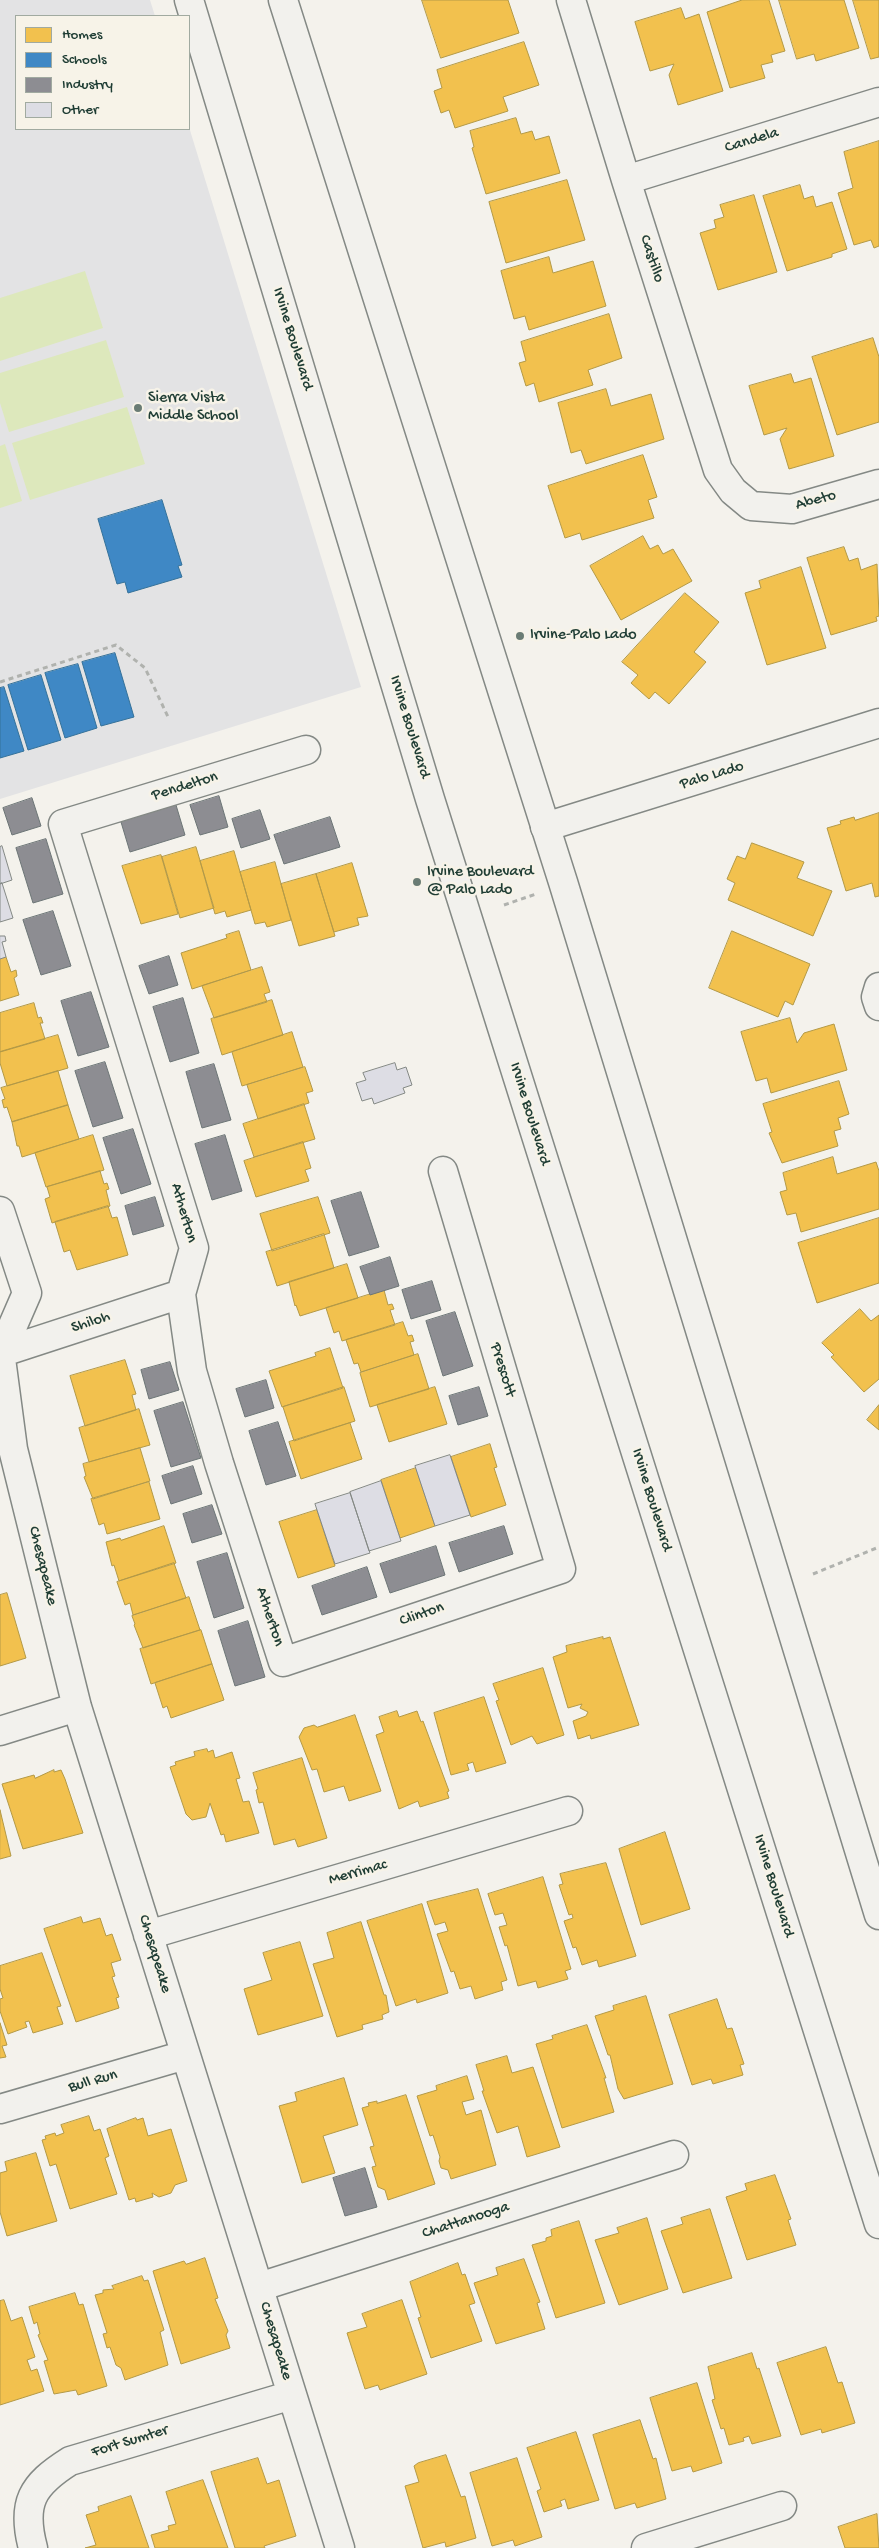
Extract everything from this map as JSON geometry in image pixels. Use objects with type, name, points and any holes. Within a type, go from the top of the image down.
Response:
[{"type":"street","name":"Irvine Boulevard","points":[[189,0],[430,799],[879,2224]]},
{"type":"street","points":[[283,0],[545,828],[879,1916]]},
{"type":"street","name":"Castillo","points":[[571,0],[718,470],[733,491],[751,506]]},
{"type":"street","name":"Candela","points":[[626,180],[879,102]]},
{"type":"street","name":"Abeto","points":[[751,506],[792,509],[879,484]]},
{"type":"street","name":"Palo Lado","points":[[545,828],[879,724]]},
{"type":"street","name":"Pendelton","points":[[63,824],[306,750]]},
{"type":"street","name":"Atherton","points":[[63,824],[194,1248],[181,1294],[192,1371],[219,1463],[284,1662]]},
{"type":"street","points":[[879,988],[876,997],[879,1006]]},
{"type":"street","name":"Prescott","points":[[443,1171],[561,1568]]},
{"type":"street","points":[[0,1211],[27,1293],[0,1352]]},
{"type":"street","name":"Shiloh","points":[[0,1352],[181,1294]]},
{"type":"street","name":"Chesapeake","points":[[0,1352],[13,1449],[76,1707],[340,2548]]},
{"type":"street","name":"Clinton","points":[[284,1662],[561,1568]]},
{"type":"street","points":[[0,1731],[76,1707]]},
{"type":"street","name":"Merrimac","points":[[148,1935],[568,1811]]},
{"type":"street","name":"Bull Run","points":[[0,2109],[186,2055]]},
{"type":"street","name":"Chattanooga","points":[[259,2287],[674,2155]]},
{"type":"street","name":"Fort Sumter","points":[[33,2548],[29,2531],[28,2508],[35,2493],[49,2474],[70,2460],[292,2395]]},
{"type":"street","points":[[646,2548],[782,2506]]},
{"type":"path","points":[[0,682],[116,645],[145,668],[169,719]]},
{"type":"path","points":[[504,905],[536,894]]},
{"type":"path","points":[[813,1574],[879,1547]]},
{"type":"shaded area","name":"Sierra Vista Middle School","points":[[0,0],[150,0],[155,15],[15,15],[15,130],[190,130],[361,687],[0,799]]},
{"type":"green space","points":[[85,271],[103,328],[0,361],[0,298]]},
{"type":"green space","points":[[106,340],[124,397],[9,432],[0,403],[0,373]]},
{"type":"green space","points":[[127,407],[145,464],[30,500],[12,443]]},
{"type":"green space","points":[[5,444],[22,501],[0,508],[0,446]]},
{"type":"building: Homes","points":[[422,0],[508,0],[519,33],[441,58]]},
{"type":"building: Homes","points":[[742,0],[769,0],[785,51],[771,55],[773,62],[761,65],[765,78],[730,88],[707,12]]},
{"type":"building: Homes","points":[[779,0],[844,0],[859,48],[816,61],[814,54],[797,59]]},
{"type":"building: Homes","points":[[853,0],[879,0],[879,57],[871,59]]},
{"type":"building: Homes","points":[[681,8],[685,19],[699,14],[723,91],[678,105],[669,75],[674,64],[650,71],[635,22]]},
{"type":"building: Homes","points":[[524,42],[539,85],[503,97],[508,111],[455,128],[449,110],[441,113],[434,91],[442,88],[437,70]]},
{"type":"building: Homes","points":[[516,118],[521,134],[532,131],[535,140],[549,136],[560,173],[486,194],[472,148],[474,147],[470,131]]},
{"type":"building: Homes","points":[[879,141],[879,246],[874,248],[871,240],[854,245],[838,193],[853,188],[844,152]]},
{"type":"building: Homes","points":[[567,180],[585,240],[506,263],[489,202]]},
{"type":"building: Homes","points":[[800,185],[804,199],[813,196],[816,207],[832,202],[847,249],[832,254],[832,257],[787,271],[763,196]]},
{"type":"building: Homes","points":[[754,195],[777,272],[718,290],[700,233],[716,228],[714,220],[724,217],[720,205]]},
{"type":"building: Homes","points":[[549,257],[553,273],[593,261],[606,306],[529,330],[525,316],[514,319],[501,271]]},
{"type":"building: Homes","points":[[609,314],[622,358],[588,370],[593,385],[539,402],[534,383],[526,386],[519,363],[526,361],[521,342]]},
{"type":"building: Homes","points":[[873,338],[879,357],[879,422],[837,435],[812,357]]},
{"type":"building: Homes","points":[[791,374],[794,383],[811,378],[834,456],[789,469],[780,439],[787,428],[764,435],[749,386]]},
{"type":"building: Homes","points":[[606,389],[611,406],[651,394],[664,439],[586,464],[581,450],[571,453],[558,403]]},
{"type":"building: Homes","points":[[643,455],[657,497],[648,500],[654,518],[582,540],[580,533],[565,538],[548,486]]},
{"type":"building: Homes","points":[[643,536],[650,549],[658,545],[663,554],[673,549],[692,581],[621,620],[590,566]]},
{"type":"building: Homes","points":[[844,547],[849,561],[858,558],[861,570],[877,564],[879,616],[876,617],[877,621],[831,635],[807,558]]},
{"type":"building: Homes","points":[[801,567],[826,648],[767,665],[745,593],[761,588],[759,581]]},
{"type":"building: Homes","points":[[685,593],[719,622],[694,652],[706,662],[669,704],[655,692],[649,699],[631,683],[638,675],[622,662]]},
{"type":"building: Homes","points":[[879,813],[879,896],[875,897],[872,883],[846,891],[827,828],[841,824],[840,821],[854,817],[855,820]]},
{"type":"building: Homes","points":[[752,843],[804,862],[797,878],[832,891],[813,936],[728,900],[735,883],[727,879],[737,856],[745,859]]},
{"type":"building: Homes","points":[[196,847],[214,908],[180,918],[162,857]]},
{"type":"building: Homes","points":[[234,851],[251,910],[227,917],[225,911],[215,914],[200,861]]},
{"type":"building: Homes","points":[[161,855],[178,914],[141,924],[122,866]]},
{"type":"building: Homes","points":[[275,862],[291,920],[267,927],[265,922],[255,924],[240,872]]},
{"type":"building: Homes","points":[[352,863],[368,916],[357,918],[359,925],[334,932],[316,874]]},
{"type":"building: Homes","points":[[316,874],[335,936],[299,946],[281,884]]},
{"type":"building: Homes","points":[[239,931],[251,970],[192,989],[181,953],[227,938],[226,935]]},
{"type":"building: Homes","points":[[732,931],[810,964],[793,1005],[785,1001],[778,1017],[709,988]]},
{"type":"building: Homes","points":[[6,957],[11,972],[16,970],[17,976],[14,978],[19,995],[0,1001],[0,959]]},
{"type":"building: Homes","points":[[262,967],[270,992],[264,994],[267,1002],[214,1018],[202,986]]},
{"type":"building: Homes","points":[[272,1000],[283,1035],[222,1055],[211,1019]]},
{"type":"building: Homes","points":[[34,1003],[38,1018],[41,1017],[43,1023],[40,1023],[45,1039],[0,1052],[0,1013]]},
{"type":"building: Homes","points":[[790,1018],[797,1043],[804,1033],[834,1024],[847,1070],[771,1093],[767,1078],[756,1081],[741,1032]]},
{"type":"building: Homes","points":[[292,1032],[303,1067],[242,1086],[232,1052]]},
{"type":"building: Homes","points":[[58,1035],[68,1068],[7,1086],[0,1063],[0,1052]]},
{"type":"building: Homes","points":[[305,1067],[313,1091],[306,1093],[309,1103],[258,1119],[247,1085]]},
{"type":"building: Homes","points":[[58,1071],[68,1105],[12,1122],[7,1107],[4,1108],[2,1100],[5,1099],[1,1088]]},
{"type":"building: Homes","points":[[839,1081],[849,1114],[838,1118],[841,1129],[834,1131],[838,1146],[782,1163],[769,1133],[772,1132],[763,1104]]},
{"type":"building: Homes","points":[[304,1104],[315,1139],[254,1157],[243,1124]]},
{"type":"building: Homes","points":[[68,1105],[79,1139],[22,1157],[19,1146],[17,1146],[12,1122]]},
{"type":"building: Homes","points":[[93,1135],[104,1170],[46,1187],[35,1153]]},
{"type":"building: Homes","points":[[303,1142],[311,1168],[305,1170],[309,1181],[256,1197],[244,1161]]},
{"type":"building: Homes","points":[[833,1157],[837,1174],[876,1162],[879,1171],[879,1209],[801,1232],[796,1213],[787,1215],[780,1192],[787,1190],[783,1173]]},
{"type":"building: Homes","points":[[100,1171],[104,1184],[107,1183],[109,1189],[106,1190],[110,1206],[52,1223],[45,1199],[50,1197],[47,1187]]},
{"type":"building: Homes","points":[[318,1197],[330,1233],[272,1251],[260,1214]]},
{"type":"building: Homes","points":[[108,1206],[112,1218],[117,1217],[128,1255],[77,1270],[70,1250],[64,1252],[55,1222]]},
{"type":"building: Homes","points":[[879,1218],[879,1283],[817,1303],[798,1243]]},
{"type":"building: Homes","points":[[324,1234],[334,1268],[277,1286],[266,1252]]},
{"type":"building: Homes","points":[[347,1264],[358,1298],[300,1316],[295,1306],[289,1282]]},
{"type":"building: Homes","points":[[384,1290],[388,1305],[392,1304],[394,1309],[390,1310],[395,1325],[342,1341],[339,1331],[334,1333],[326,1308]]},
{"type":"building: Homes","points":[[860,1309],[871,1321],[879,1315],[879,1379],[864,1392],[831,1357],[834,1355],[822,1343]]},
{"type":"building: Homes","points":[[403,1322],[408,1336],[412,1335],[414,1341],[410,1342],[414,1355],[361,1372],[358,1363],[354,1364],[346,1340]]},
{"type":"building: Homes","points":[[330,1348],[343,1388],[282,1407],[269,1371],[316,1356],[315,1353]]},
{"type":"building: Homes","points":[[418,1354],[429,1389],[370,1407],[360,1373]]},
{"type":"building: Homes","points":[[125,1360],[136,1394],[132,1395],[136,1410],[85,1426],[70,1376]]},
{"type":"building: Homes","points":[[344,1387],[355,1421],[294,1441],[283,1407]]},
{"type":"building: Homes","points":[[435,1387],[447,1424],[389,1442],[377,1405]]},
{"type":"building: Homes","points":[[879,1405],[879,1430],[867,1420]]},
{"type":"building: Homes","points":[[139,1409],[150,1445],[89,1462],[79,1428]]},
{"type":"building: Homes","points":[[350,1423],[362,1459],[301,1479],[289,1442]]},
{"type":"building: Homes","points":[[490,1444],[497,1467],[494,1468],[506,1505],[471,1517],[451,1457]]},
{"type":"building: Homes","points":[[140,1448],[150,1481],[93,1499],[84,1477],[86,1476],[83,1464]]},
{"type":"building: Homes","points":[[416,1468],[435,1526],[400,1538],[381,1480]]},
{"type":"building: Homes","points":[[149,1482],[160,1519],[107,1534],[104,1523],[99,1525],[91,1499]]},
{"type":"building: Homes","points":[[317,1510],[335,1566],[298,1578],[279,1522]]},
{"type":"building: Homes","points":[[164,1526],[176,1563],[119,1581],[114,1565],[112,1566],[106,1542],[120,1538],[121,1540]]},
{"type":"building: Homes","points":[[174,1563],[186,1598],[133,1615],[130,1603],[125,1605],[117,1582]]},
{"type":"building: Homes","points":[[7,1593],[26,1658],[0,1666],[0,1595]]},
{"type":"building: Homes","points":[[189,1597],[200,1630],[143,1648],[132,1616]]},
{"type":"building: Homes","points":[[201,1630],[212,1664],[151,1684],[140,1649]]},
{"type":"building: Homes","points":[[603,1637],[603,1639],[610,1637],[639,1725],[591,1739],[590,1735],[578,1739],[573,1721],[586,1716],[588,1712],[580,1708],[582,1704],[568,1708],[553,1657],[567,1652],[566,1646]]},
{"type":"building: Homes","points":[[212,1664],[224,1700],[171,1718],[167,1706],[163,1708],[155,1683]]},
{"type":"building: Homes","points":[[543,1668],[564,1735],[537,1744],[532,1736],[511,1745],[496,1701],[499,1700],[493,1684]]},
{"type":"building: Homes","points":[[484,1697],[506,1763],[476,1772],[473,1762],[467,1764],[469,1770],[451,1775],[434,1713]]},
{"type":"building: Homes","points":[[397,1711],[399,1717],[417,1711],[421,1722],[423,1721],[449,1791],[447,1792],[449,1798],[420,1807],[418,1801],[399,1809],[376,1735],[384,1732],[379,1717]]},
{"type":"building: Homes","points":[[355,1715],[381,1791],[349,1801],[344,1786],[324,1792],[317,1769],[312,1770],[299,1737],[304,1728],[314,1725],[317,1727]]},
{"type":"building: Homes","points":[[207,1749],[208,1752],[213,1750],[215,1758],[232,1752],[240,1778],[236,1779],[243,1802],[249,1801],[259,1833],[226,1842],[224,1834],[221,1835],[210,1803],[206,1817],[192,1820],[186,1814],[170,1767],[176,1765],[175,1762],[195,1756],[194,1752]]},
{"type":"building: Homes","points":[[302,1758],[327,1838],[298,1847],[295,1839],[274,1845],[263,1802],[259,1803],[256,1790],[258,1789],[253,1773]]},
{"type":"building: Homes","points":[[54,1770],[54,1772],[61,1770],[83,1833],[23,1849],[2,1784],[34,1775],[35,1778]]},
{"type":"building: Homes","points":[[0,1810],[11,1856],[0,1859]]},
{"type":"building: Homes","points":[[665,1832],[690,1909],[641,1925],[619,1849]]},
{"type":"building: Homes","points":[[606,1863],[636,1956],[599,1967],[597,1960],[582,1965],[576,1947],[573,1948],[564,1921],[573,1918],[572,1914],[569,1915],[559,1885],[563,1884],[560,1874]]},
{"type":"building: Homes","points":[[543,1877],[571,1969],[565,1971],[568,1979],[538,1988],[536,1981],[518,1986],[507,1945],[505,1946],[499,1927],[507,1925],[503,1913],[495,1915],[488,1894]]},
{"type":"building: Homes","points":[[478,1889],[507,1980],[501,1982],[503,1990],[475,1999],[471,1986],[460,1989],[454,1971],[451,1972],[437,1934],[448,1931],[445,1922],[435,1925],[427,1902]]},
{"type":"building: Homes","points":[[422,1904],[448,1993],[417,2003],[416,1999],[396,2006],[367,1921]]},
{"type":"building: Homes","points":[[81,1917],[83,1923],[100,1918],[106,1936],[112,1934],[121,1960],[111,1963],[115,1976],[112,1977],[119,1997],[116,1998],[119,2008],[76,2022],[44,1929]]},
{"type":"building: Homes","points":[[361,1922],[384,1995],[386,1995],[389,2012],[382,2015],[383,2019],[362,2025],[363,2029],[337,2037],[313,1964],[334,1958],[327,1933]]},
{"type":"building: Homes","points":[[300,1942],[323,2016],[258,2035],[244,1989],[272,1980],[263,1953]]},
{"type":"building: Homes","points":[[42,1953],[61,2006],[57,2007],[63,2024],[33,2033],[29,2021],[25,2022],[27,2027],[8,2034],[0,2011],[0,1999],[3,1998],[0,1989],[0,1966]]},
{"type":"building: Homes","points":[[646,1996],[673,2084],[624,2099],[618,2089],[610,2055],[608,2055],[595,2016],[614,2010],[613,2006]]},
{"type":"building: Homes","points":[[717,1999],[727,2029],[732,2028],[744,2064],[740,2065],[743,2075],[713,2084],[711,2079],[692,2085],[669,2015]]},
{"type":"building: Homes","points":[[0,2023],[7,2045],[2,2046],[6,2057],[0,2058]]},
{"type":"building: Homes","points":[[587,2025],[606,2078],[604,2078],[614,2112],[562,2128],[536,2044],[553,2039],[552,2036]]},
{"type":"building: Homes","points":[[507,2056],[512,2073],[533,2067],[560,2147],[527,2157],[518,2126],[497,2133],[482,2091],[484,2091],[476,2065]]},
{"type":"building: Homes","points":[[467,2076],[474,2099],[462,2102],[466,2115],[481,2110],[496,2165],[451,2179],[448,2170],[441,2168],[440,2157],[433,2135],[430,2136],[417,2096],[437,2090],[436,2086]]},
{"type":"building: Homes","points":[[344,2078],[358,2125],[323,2136],[335,2173],[302,2183],[279,2106],[297,2101],[295,2093]]},
{"type":"building: Homes","points":[[406,2095],[435,2184],[388,2200],[385,2190],[378,2187],[372,2167],[376,2166],[370,2147],[374,2146],[362,2108],[369,2106],[368,2103],[377,2101],[377,2103]]},
{"type":"building: Homes","points":[[89,2116],[94,2131],[100,2129],[109,2156],[105,2158],[117,2194],[70,2209],[56,2164],[50,2166],[42,2140],[46,2139],[45,2136],[55,2133],[56,2136],[64,2133],[61,2125]]},
{"type":"building: Homes","points":[[136,2118],[137,2120],[143,2118],[148,2136],[171,2129],[187,2181],[175,2185],[171,2193],[159,2197],[152,2193],[153,2197],[136,2202],[135,2198],[129,2200],[107,2129]]},
{"type":"building: Homes","points":[[36,2153],[57,2221],[7,2236],[0,2212],[0,2173],[7,2171],[5,2162]]},
{"type":"building: Homes","points":[[775,2175],[791,2219],[788,2220],[796,2245],[747,2260],[726,2197],[747,2190],[745,2184]]},
{"type":"building: Homes","points":[[710,2209],[732,2278],[683,2293],[661,2231],[683,2224],[681,2218]]},
{"type":"building: Homes","points":[[647,2218],[668,2289],[619,2305],[595,2240],[619,2233],[617,2228]]},
{"type":"building: Homes","points":[[579,2221],[605,2303],[556,2318],[532,2245],[546,2241],[546,2238],[552,2236],[551,2230]]},
{"type":"building: Homes","points":[[205,2258],[218,2298],[215,2299],[228,2331],[226,2335],[230,2348],[181,2364],[153,2271],[184,2261],[186,2264]]},
{"type":"building: Homes","points":[[524,2259],[540,2302],[537,2303],[545,2329],[496,2344],[474,2283],[498,2275],[496,2268]]},
{"type":"building: Homes","points":[[458,2263],[462,2275],[465,2274],[475,2303],[469,2305],[482,2341],[431,2358],[418,2318],[421,2317],[410,2282]]},
{"type":"building: Homes","points":[[142,2276],[144,2281],[148,2280],[164,2330],[160,2332],[168,2365],[125,2380],[121,2368],[116,2365],[110,2347],[107,2348],[103,2334],[107,2333],[95,2295],[103,2293],[103,2290],[114,2289],[112,2286]]},
{"type":"building: Homes","points":[[75,2293],[79,2305],[83,2304],[107,2386],[78,2395],[76,2390],[54,2394],[44,2361],[48,2360],[38,2335],[40,2334],[37,2322],[34,2324],[29,2307]]},
{"type":"building: Homes","points":[[4,2300],[11,2321],[22,2317],[35,2357],[27,2360],[31,2371],[37,2369],[44,2391],[0,2405],[0,2301]]},
{"type":"building: Homes","points":[[402,2300],[427,2374],[380,2390],[378,2385],[365,2389],[347,2333],[367,2327],[362,2314]]},
{"type":"building: Homes","points":[[826,2347],[838,2383],[842,2382],[855,2423],[822,2433],[821,2429],[801,2435],[777,2363]]},
{"type":"building: Homes","points":[[752,2353],[757,2369],[759,2368],[781,2436],[752,2444],[749,2436],[743,2438],[744,2441],[729,2445],[724,2428],[721,2429],[712,2400],[715,2399],[708,2367]]},
{"type":"building: Homes","points":[[697,2383],[722,2463],[693,2472],[691,2466],[672,2471],[650,2398]]},
{"type":"building: Homes","points":[[640,2420],[653,2459],[656,2458],[666,2499],[637,2508],[635,2503],[615,2509],[593,2435]]},
{"type":"building: Homes","points":[[576,2432],[599,2500],[568,2509],[565,2499],[560,2501],[562,2506],[544,2512],[537,2491],[541,2489],[527,2448]]},
{"type":"building: Homes","points":[[446,2455],[461,2497],[465,2496],[476,2538],[446,2547],[445,2542],[423,2548],[405,2486],[419,2482],[414,2466],[418,2463]]},
{"type":"building: Homes","points":[[258,2458],[267,2484],[279,2480],[296,2536],[264,2546],[265,2548],[235,2548],[211,2472]]},
{"type":"building: Homes","points":[[517,2458],[542,2537],[515,2546],[513,2540],[492,2546],[470,2473]]},
{"type":"building: Homes","points":[[203,2480],[228,2548],[155,2548],[151,2535],[169,2530],[168,2526],[176,2524],[166,2492]]},
{"type":"building: Homes","points":[[131,2496],[149,2548],[85,2548],[96,2545],[86,2515],[99,2511],[98,2507]]},
{"type":"building: Homes","points":[[877,2514],[879,2548],[845,2548],[838,2527]]},
{"type":"building: Schools","points":[[162,500],[182,565],[178,566],[182,577],[128,593],[125,582],[117,584],[98,519]]},
{"type":"building: Schools","points":[[115,653],[134,717],[101,726],[82,662]]},
{"type":"building: Schools","points":[[78,664],[97,728],[65,738],[45,673]]},
{"type":"building: Schools","points":[[41,675],[61,740],[28,750],[8,685]]},
{"type":"building: Schools","points":[[4,687],[24,751],[0,758],[0,688]]},
{"type":"building: Industry","points":[[219,796],[228,827],[200,835],[190,805]]},
{"type":"building: Industry","points":[[32,798],[41,826],[12,835],[3,808]]},
{"type":"building: Industry","points":[[176,805],[185,835],[130,852],[121,822]]},
{"type":"building: Industry","points":[[260,810],[270,839],[241,848],[232,819]]},
{"type":"building: Industry","points":[[330,817],[340,847],[284,864],[274,835]]},
{"type":"building: Industry","points":[[46,839],[63,894],[33,903],[16,848]]},
{"type":"building: Industry","points":[[53,911],[71,966],[41,975],[23,920]]},
{"type":"building: Industry","points":[[169,956],[178,985],[149,994],[139,966]]},
{"type":"building: Industry","points":[[91,992],[109,1047],[78,1056],[61,1001]]},
{"type":"building: Industry","points":[[183,998],[199,1053],[170,1062],[153,1007]]},
{"type":"building: Industry","points":[[105,1062],[123,1118],[93,1127],[75,1071]]},
{"type":"building: Industry","points":[[214,1064],[231,1120],[202,1128],[186,1072]]},
{"type":"building: Industry","points":[[133,1129],[151,1184],[121,1194],[103,1138]]},
{"type":"building: Industry","points":[[225,1135],[242,1191],[212,1200],[195,1144]]},
{"type":"building: Industry","points":[[361,1192],[379,1247],[349,1256],[331,1201]]},
{"type":"building: Industry","points":[[155,1197],[164,1226],[133,1235],[125,1206]]},
{"type":"building: Industry","points":[[390,1257],[399,1286],[370,1295],[360,1267]]},
{"type":"building: Industry","points":[[432,1281],[441,1310],[411,1319],[402,1290]]},
{"type":"building: Industry","points":[[455,1312],[473,1366],[443,1376],[426,1321]]},
{"type":"building: Industry","points":[[170,1362],[179,1390],[149,1399],[141,1370]]},
{"type":"building: Industry","points":[[266,1380],[274,1408],[245,1417],[236,1389]]},
{"type":"building: Industry","points":[[479,1387],[488,1416],[458,1425],[449,1396]]},
{"type":"building: Industry","points":[[183,1402],[201,1458],[171,1467],[154,1411]]},
{"type":"building: Industry","points":[[278,1422],[296,1476],[266,1485],[249,1431]]},
{"type":"building: Industry","points":[[193,1466],[202,1494],[171,1504],[162,1476]]},
{"type":"building: Industry","points":[[212,1505],[222,1534],[192,1543],[183,1514]]},
{"type":"building: Industry","points":[[504,1526],[513,1554],[459,1572],[449,1543]]},
{"type":"building: Industry","points":[[436,1546],[445,1575],[390,1593],[380,1564]]},
{"type":"building: Industry","points":[[227,1553],[244,1608],[214,1618],[197,1562]]},
{"type":"building: Industry","points":[[367,1567],[377,1597],[322,1615],[312,1586]]},
{"type":"building: Industry","points":[[248,1621],[265,1677],[235,1686],[218,1631]]},
{"type":"building: Industry","points":[[365,2168],[377,2207],[345,2216],[333,2178]]},
{"type":"building: Other","points":[[2,846],[12,880],[0,884],[0,847]]},
{"type":"building: Other","points":[[2,883],[13,918],[0,922],[0,884]]},
{"type":"building: Other","points":[[0,936],[5,936],[6,941],[2,942],[6,957],[0,959]]},
{"type":"building: Other","points":[[395,1063],[397,1070],[406,1067],[412,1085],[403,1088],[405,1093],[374,1104],[372,1098],[362,1101],[356,1083],[366,1080],[363,1073]]},
{"type":"building: Other","points":[[450,1455],[470,1515],[435,1526],[415,1466]]},
{"type":"building: Other","points":[[381,1481],[401,1541],[369,1551],[350,1492]]},
{"type":"building: Other","points":[[350,1493],[370,1553],[335,1564],[315,1504]]},
{"type":"place","name":"Sierra Vista Middle School","points":[[138,408]]},
{"type":"place","name":"Irvine-Palo Lado","points":[[520,636]]},
{"type":"place","name":"Irvine Boulevard @ Palo Lado","points":[[417,882]]}]
